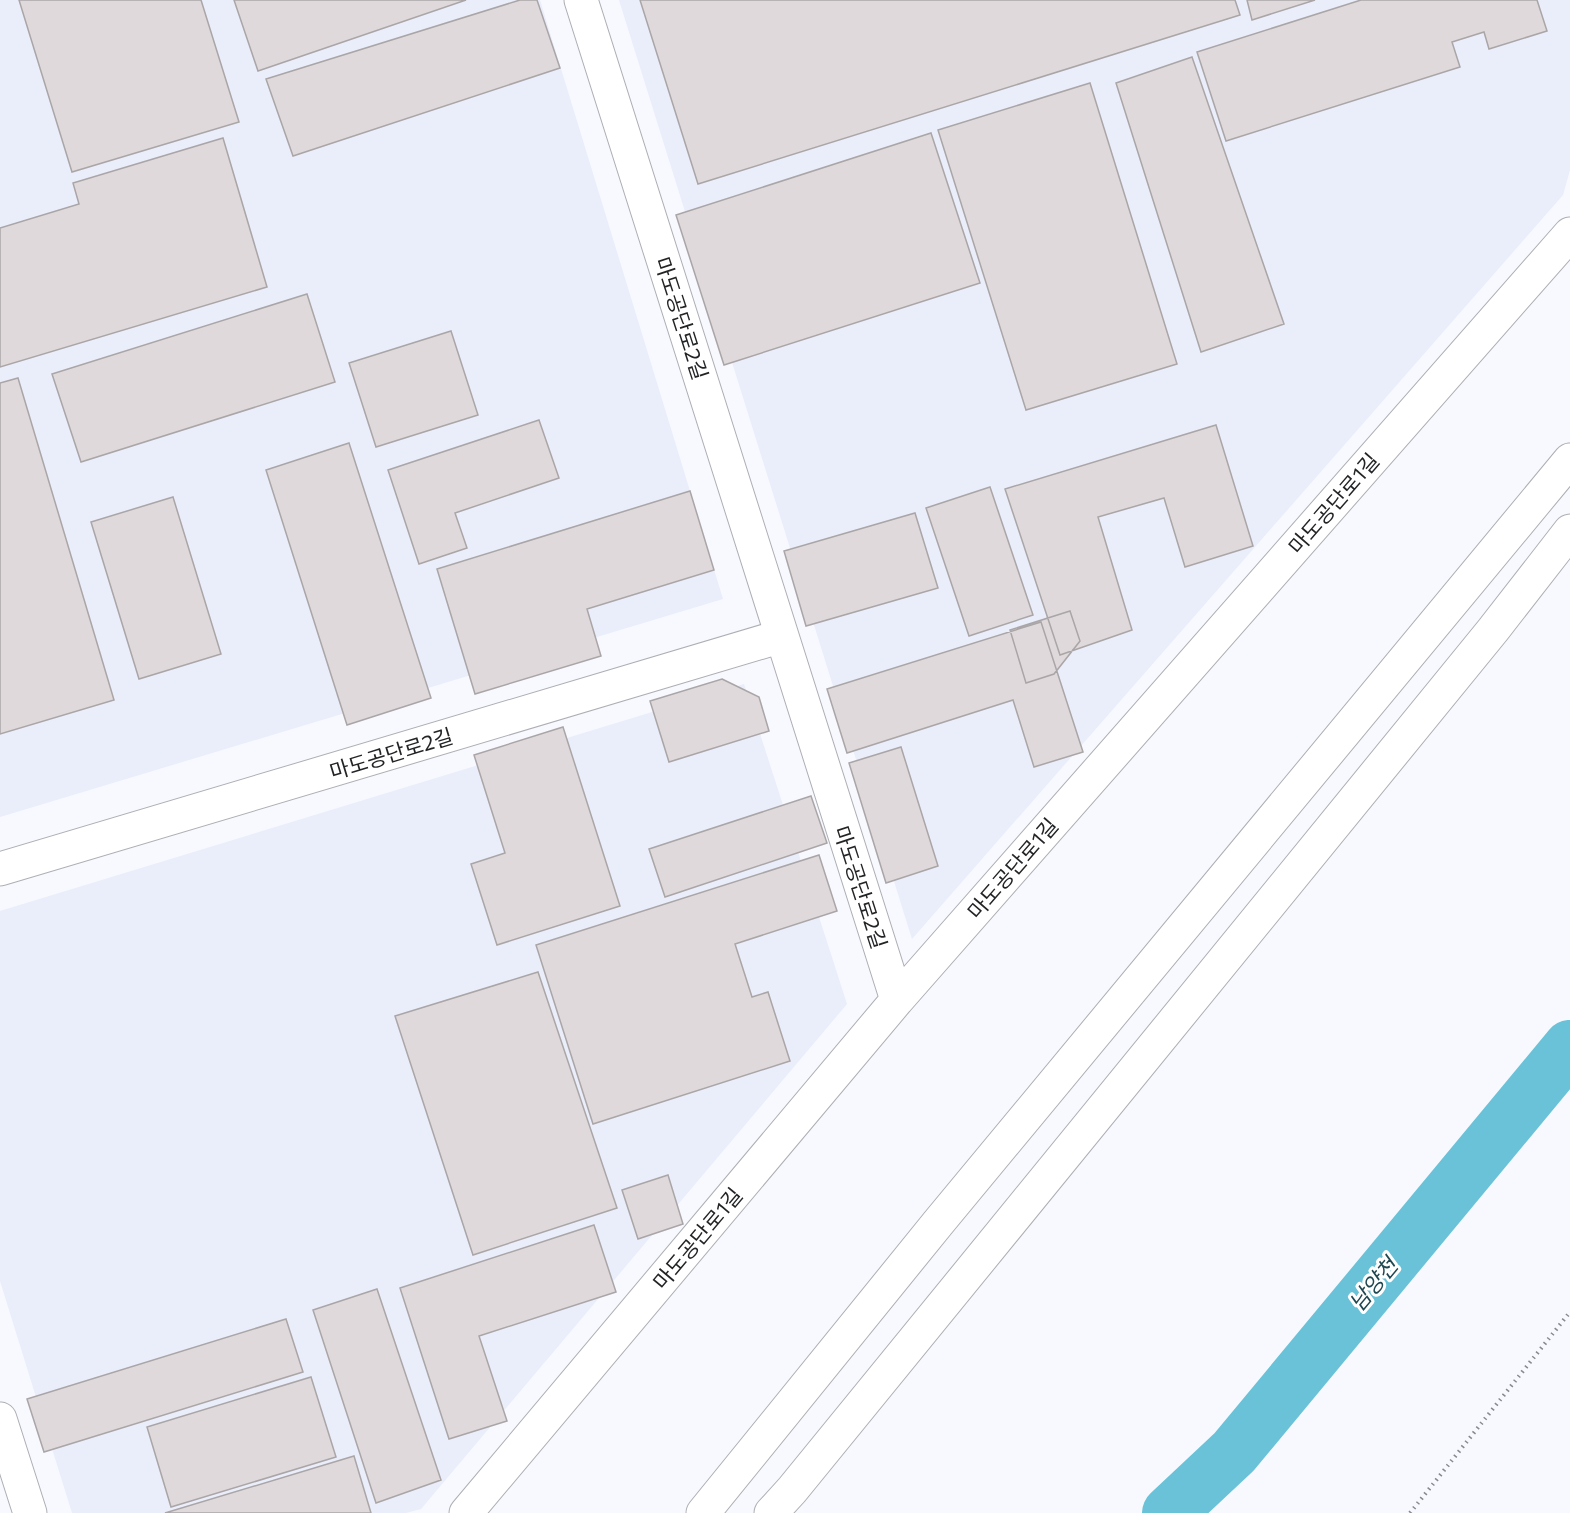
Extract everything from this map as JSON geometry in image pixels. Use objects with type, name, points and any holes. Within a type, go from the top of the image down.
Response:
[{"type":"street","name":"마도공단로2길","points":[[581,0],[897,1000]]},
{"type":"street","name":"마도공단로1길","points":[[466,1513],[897,1000],[1570,234]]},
{"type":"street","points":[[703,1513],[938,1223],[1570,460]]},
{"type":"street","points":[[771,1513],[1493,630],[1570,531]]},
{"type":"street","name":"마도공단로2길","points":[[0,869],[782,636]]},
{"type":"street","points":[[0,1419],[30,1513]]},
{"type":"path","points":[[1410,1513],[1570,1312]]},
{"type":"shaded area","points":[[0,0],[540,0],[723,599],[0,817]]},
{"type":"shaded area","points":[[619,0],[1570,0],[1570,170],[1563,195],[912,939]]},
{"type":"shaded area","points":[[744,684],[847,1004],[421,1509],[406,1513],[72,1513],[0,1281],[0,911]]},
{"type":"building","points":[[19,0],[201,0],[239,122],[72,172]]},
{"type":"building","points":[[234,0],[466,0],[258,71]]},
{"type":"building","points":[[520,0],[537,0],[560,68],[293,156],[266,79]]},
{"type":"building","points":[[640,0],[1235,0],[1240,15],[698,184]]},
{"type":"building","points":[[1247,0],[1315,0],[1252,20]]},
{"type":"building","points":[[1361,0],[1537,0],[1547,31],[1489,49],[1484,32],[1452,42],[1460,67],[1226,141],[1197,52]]},
{"type":"building","points":[[1192,57],[1284,324],[1201,352],[1116,83]]},
{"type":"building","points":[[1090,83],[1177,364],[1026,410],[938,130]]},
{"type":"building","points":[[931,133],[980,283],[724,365],[676,215]]},
{"type":"building","points":[[223,138],[267,287],[0,367],[0,228],[79,204],[73,183]]},
{"type":"building","points":[[307,294],[335,382],[81,462],[52,374]]},
{"type":"building","points":[[451,331],[478,415],[376,447],[349,363]]},
{"type":"building","points":[[18,378],[114,700],[0,734],[0,383]]},
{"type":"building","points":[[539,420],[559,478],[455,513],[467,548],[419,564],[388,470]]},
{"type":"building","points":[[1216,425],[1253,546],[1185,567],[1164,498],[1098,517],[1132,630],[1060,655],[1005,489]]},
{"type":"building","points":[[349,443],[431,698],[347,725],[266,470]]},
{"type":"building","points":[[990,487],[1033,615],[969,636],[926,508]]},
{"type":"building","points":[[690,491],[714,570],[587,609],[601,656],[475,694],[437,569]]},
{"type":"building","points":[[173,497],[221,654],[139,679],[91,522]]},
{"type":"building","points":[[915,513],[938,588],[806,626],[784,551]]},
{"type":"building","points":[[1070,611],[1080,641],[1054,674],[1026,683],[1010,630]]},
{"type":"building","points":[[1041,622],[1083,752],[1034,767],[1013,700],[847,753],[827,689]]},
{"type":"building","points":[[722,679],[759,697],[769,731],[669,762],[650,701]]},
{"type":"building","points":[[563,727],[620,906],[497,945],[471,864],[505,853],[474,755]]},
{"type":"building","points":[[901,747],[938,866],[886,883],[849,763]]},
{"type":"building","points":[[811,796],[827,843],[665,897],[649,849]]},
{"type":"building","points":[[819,855],[837,911],[735,944],[752,997],[768,992],[790,1061],[593,1124],[536,945]]},
{"type":"building","points":[[538,972],[617,1208],[473,1255],[395,1016]]},
{"type":"building","points":[[668,1175],[683,1224],[638,1239],[622,1190]]},
{"type":"building","points":[[594,1225],[616,1292],[479,1336],[507,1421],[449,1439],[400,1288]]},
{"type":"building","points":[[377,1289],[441,1480],[376,1503],[313,1310]]},
{"type":"building","points":[[286,1319],[303,1372],[44,1452],[27,1399]]},
{"type":"building","points":[[311,1377],[336,1457],[171,1507],[147,1427]]},
{"type":"building","points":[[354,1456],[371,1513],[165,1513]]},
{"type":"waterway","name":"남양천","points":[[1169,1513],[1234,1452],[1570,1047]]}]
